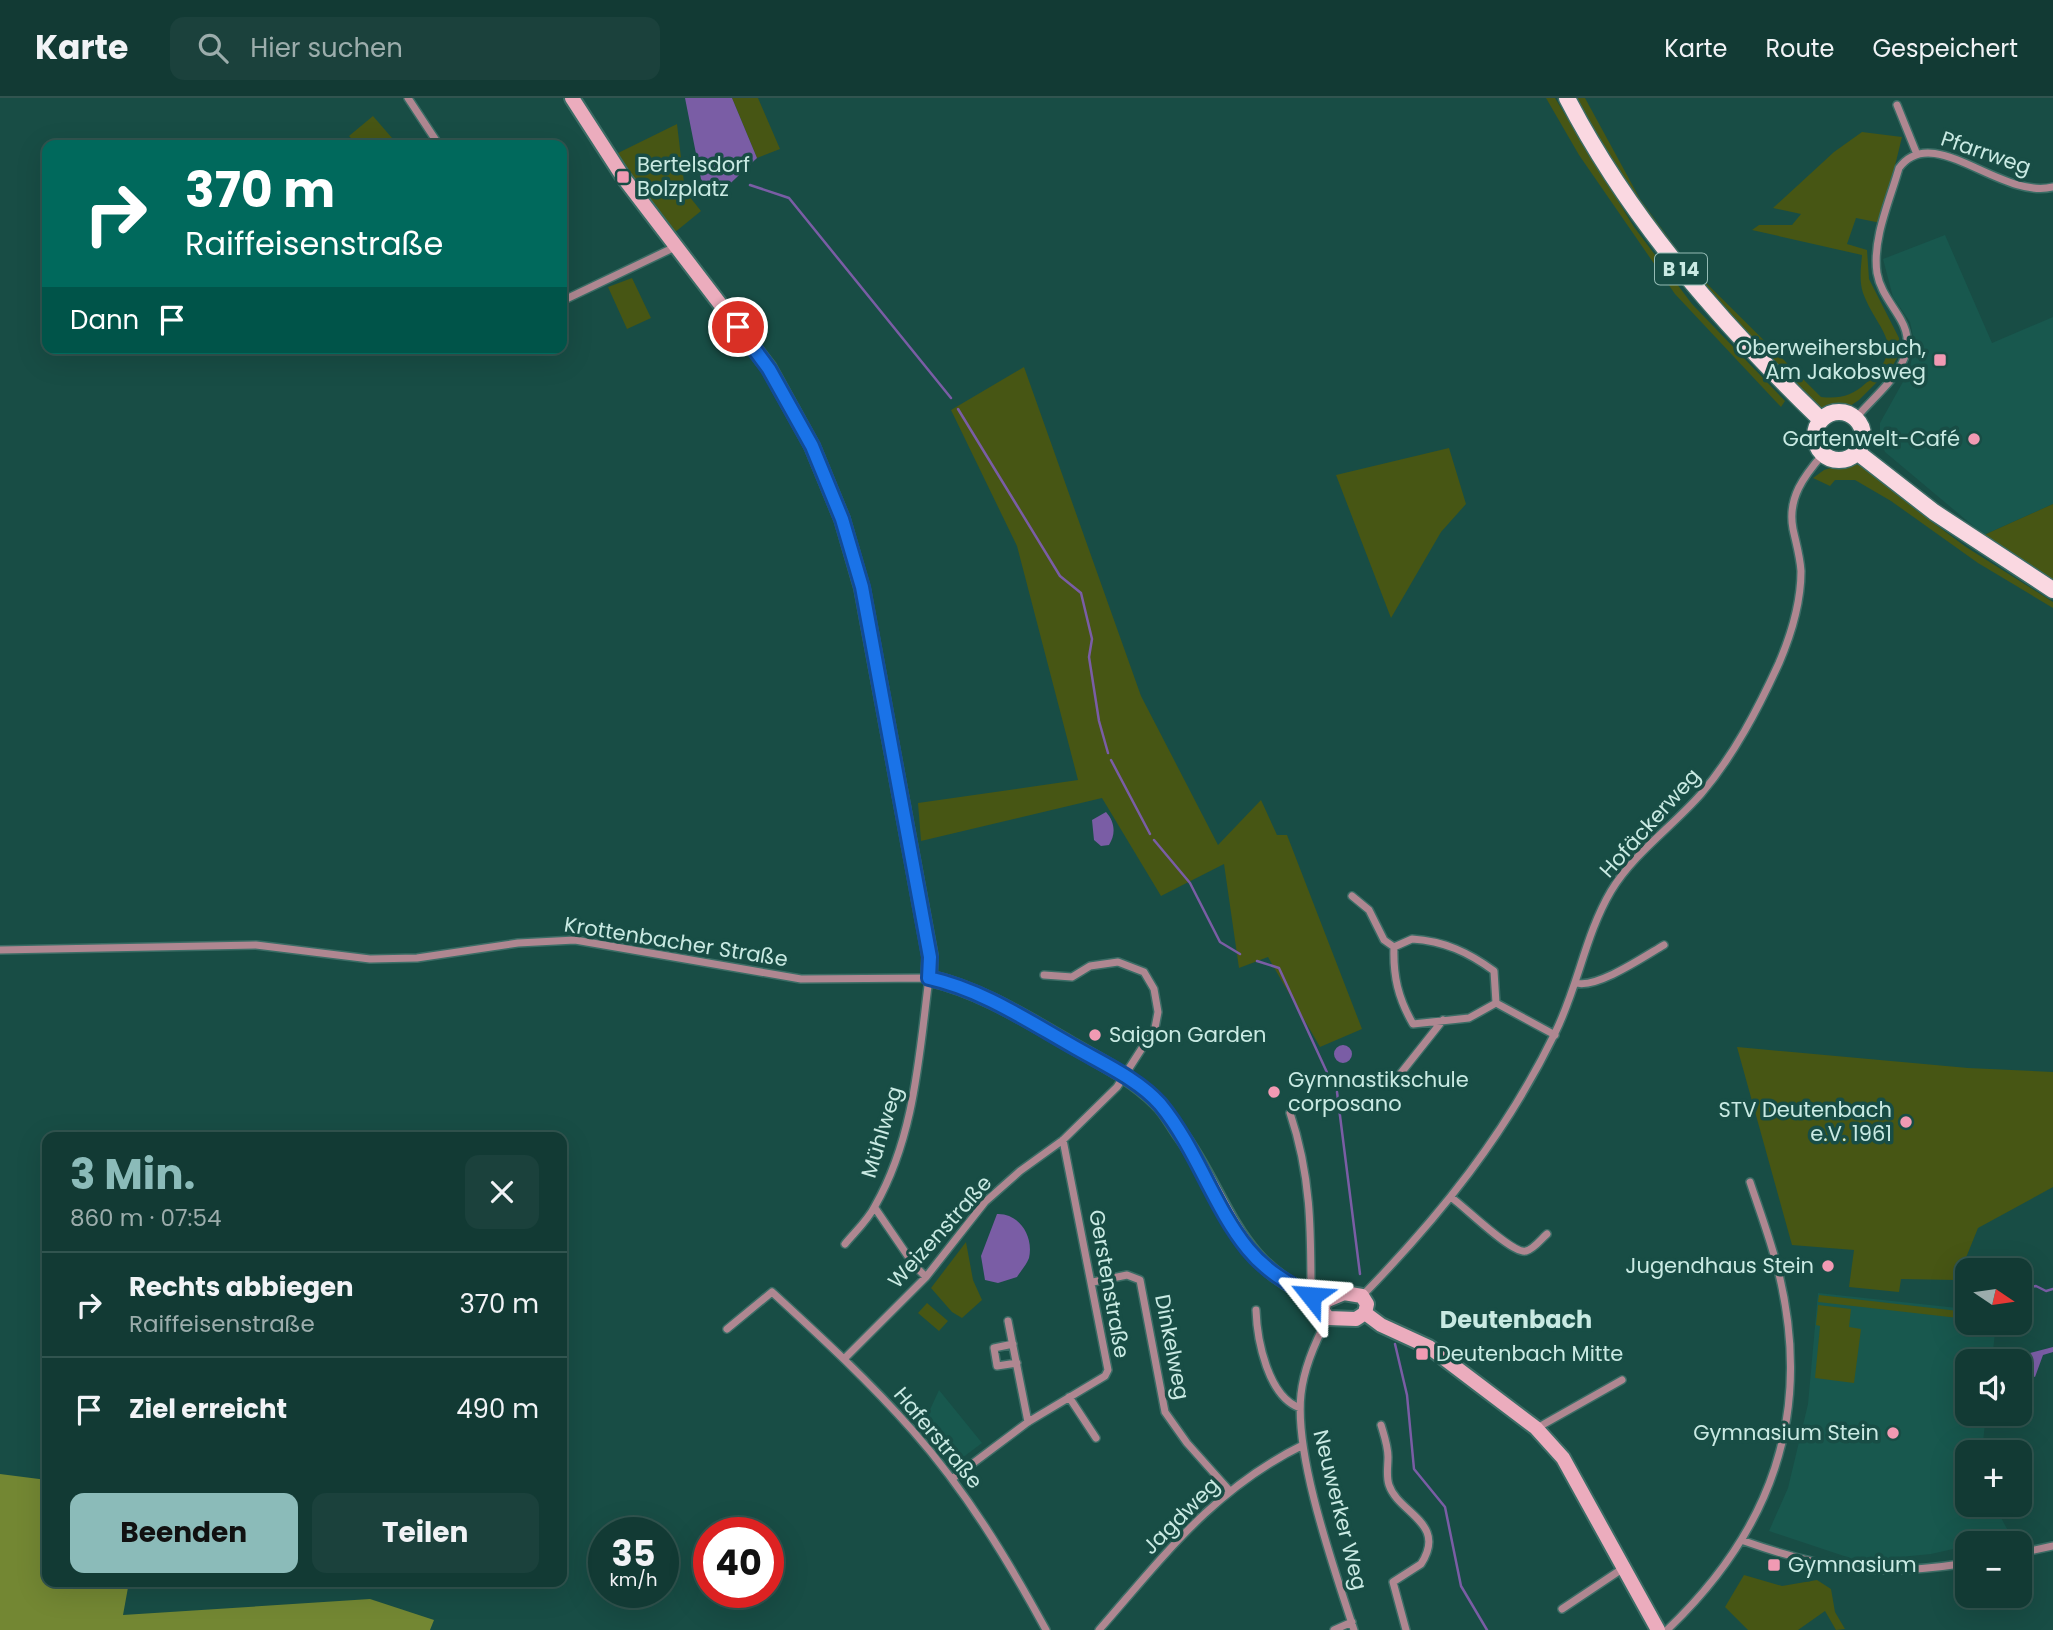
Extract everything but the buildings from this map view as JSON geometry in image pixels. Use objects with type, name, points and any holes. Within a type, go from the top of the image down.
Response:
[{"type":"main road","name":"B 14","points":[[1567,98],[1585,134],[1647,228],[1740,340],[1821,420]]},
{"type":"main road","points":[[1839,412],[1856,418],[1863,431],[1857,452],[1841,460],[1823,454],[1816,441],[1821,420],[1839,412]]},
{"type":"main road","points":[[1857,452],[1934,512],[2053,590]]},
{"type":"street","points":[[408,98],[436,140]]},
{"type":"street","points":[[572,98],[623,177],[769,369],[812,446],[842,519],[862,587],[930,957],[929,978],[959,985],[984,996],[1124,1075],[1158,1103],[1195,1154],[1234,1230],[1249,1250],[1281,1279],[1318,1298],[1344,1293],[1362,1296],[1367,1304],[1364,1313],[1356,1319],[1328,1318],[1318,1298],[1311,1202],[1301,1147],[1290,1112]]},
{"type":"street","name":"Pfarrweg","points":[[1897,105],[1916,152],[1938,152],[2007,183],[2032,188],[2053,187]]},
{"type":"street","points":[[1856,418],[1903,363],[1908,352],[1909,338],[1903,323],[1881,289],[1877,256],[1899,168],[1916,152]]},
{"type":"street","points":[[567,298],[675,247]]},
{"type":"street","name":"Hofäckerweg","points":[[1362,1296],[1406,1253],[1452,1198],[1517,1101],[1555,1035],[1576,983],[1590,934],[1611,891],[1627,869],[1686,811],[1723,766],[1762,699],[1780,659],[1798,601],[1801,572],[1792,520],[1794,498],[1803,478],[1823,454]]},
{"type":"street","points":[[1352,896],[1369,911],[1384,940],[1394,947]]},
{"type":"street","points":[[1394,947],[1412,939],[1436,941],[1470,953],[1494,971],[1496,1003]]},
{"type":"street","name":"Krottenbacher Straße","points":[[0,950],[256,945],[370,959],[417,958],[518,943],[575,940],[801,979],[929,978]]},
{"type":"street","points":[[1576,983],[1582,985],[1605,977],[1664,946]]},
{"type":"street","points":[[1394,947],[1392,974],[1413,1024],[1469,1018],[1496,1003]]},
{"type":"street","name":"Weizenstraße","points":[[845,1358],[926,1277],[985,1202],[1020,1171],[1063,1140],[1117,1087],[1155,1028],[1158,1012],[1154,989],[1144,972],[1118,962],[1090,966],[1072,977],[1044,975]]},
{"type":"street","name":"Mühlweg","points":[[845,1244],[875,1208],[896,1163],[912,1107],[929,978]]},
{"type":"street","points":[[1496,1003],[1555,1035]]},
{"type":"street","points":[[1397,1078],[1443,1020]]},
{"type":"street","name":"Gerstenstraße","points":[[952,1479],[1028,1422],[1105,1376],[1108,1370],[1093,1282],[1063,1140]]},
{"type":"street","points":[[1667,1630],[1701,1596],[1744,1541],[1776,1466],[1790,1383],[1789,1342],[1779,1273],[1750,1182]]},
{"type":"street","points":[[1452,1198],[1486,1224],[1508,1248],[1518,1252],[1532,1248],[1547,1234]]},
{"type":"street","points":[[875,1208],[914,1265],[926,1277]]},
{"type":"street","name":"Dinkelweg","points":[[1093,1282],[1127,1275],[1140,1280],[1166,1412],[1187,1443],[1229,1490]]},
{"type":"street","name":"Haferstraße","points":[[727,1329],[772,1292],[845,1358],[913,1431],[952,1479],[995,1542],[1046,1630]]},
{"type":"street","points":[[1256,1310],[1261,1346],[1276,1386],[1289,1405],[1300,1408]]},
{"type":"street","points":[[1364,1313],[1381,1325],[1429,1347],[1536,1428],[1563,1458],[1658,1630]]},
{"type":"street","name":"Neuwerker Weg","points":[[1328,1318],[1309,1358],[1300,1408],[1303,1445],[1353,1626]]},
{"type":"street","points":[[1008,1321],[1028,1422]]},
{"type":"street","points":[[1013,1344],[994,1348],[998,1366],[1017,1363]]},
{"type":"street","points":[[1536,1428],[1622,1380]]},
{"type":"street","points":[[1069,1397],[1096,1438]]},
{"type":"street","points":[[1381,1425],[1388,1455],[1390,1489],[1397,1499],[1421,1519],[1427,1541],[1421,1564],[1393,1582],[1406,1630]]},
{"type":"street","name":"Jagdweg","points":[[1099,1630],[1199,1516],[1252,1472],[1303,1445]]},
{"type":"street","points":[[1744,1541],[1832,1566],[1876,1572],[1955,1564]]},
{"type":"street","points":[[2032,1550],[2053,1546]]},
{"type":"street","points":[[1562,1609],[1622,1569]]},
{"type":"street","points":[[1334,1630],[1353,1626]]},
{"type":"shaded area","points":[[685,98],[732,98],[757,158],[715,198],[701,179]]},
{"type":"shaded area","points":[[1945,235],[1992,343],[2053,317],[2053,504],[1984,535],[1885,452],[1880,437],[1880,423],[1909,371],[1915,345],[1910,322],[1893,297],[1883,259]]},
{"type":"shaded area","points":[[1106,812],[1114,832],[1109,845],[1101,846],[1094,840],[1092,820]]},
{"type":"shaded area","points":[[1343,1045],[1349,1048],[1352,1054],[1349,1060],[1343,1063],[1337,1060],[1334,1054],[1337,1048]]},
{"type":"shaded area","points":[[997,1214],[1012,1217],[1023,1227],[1030,1250],[1029,1258],[1017,1277],[998,1283],[985,1280],[981,1256]]},
{"type":"shaded area","name":"Gymnasium Stein","points":[[1818,1293],[1955,1308],[1955,1335],[1995,1335],[1993,1349],[1955,1349],[1955,1426],[1985,1426],[1983,1440],[1955,1440],[1955,1517],[2001,1517],[2008,1531],[1955,1531],[1955,1549],[1931,1554],[1859,1561],[1769,1531],[1788,1488],[1808,1404]]},
{"type":"shaded area","points":[[2053,1347],[2053,1352],[2043,1355],[2035,1377],[2032,1376],[2032,1352]]},
{"type":"shaded area","points":[[939,1390],[982,1443],[954,1464],[923,1425]]},
{"type":"green space","points":[[732,98],[758,98],[780,149],[757,158]]},
{"type":"green space","points":[[1546,98],[1555,98],[1634,227],[1692,304],[1785,401],[1781,407],[1675,294],[1579,155]]},
{"type":"green space","points":[[1573,98],[1585,98],[1640,199],[1690,267],[1821,397],[1840,397],[1856,391],[1879,370],[1886,358],[1886,338],[1863,293],[1862,255],[1752,230],[1759,225],[1792,225],[1801,214],[1773,208],[1834,152],[1862,132],[1902,137],[1881,223],[1856,218],[1847,244],[1867,250],[1869,279],[1899,338],[1898,356],[1892,367],[1859,400],[1847,408],[1829,411],[1817,407],[1751,346],[1644,219]]},
{"type":"green space","points":[[373,116],[392,138],[353,140],[349,136]]},
{"type":"green space","points":[[677,124],[685,191],[701,211],[674,233],[616,154]]},
{"type":"green space","points":[[632,278],[651,318],[627,329],[608,287]]},
{"type":"green space","points":[[1024,367],[1141,696],[1218,845],[1261,800],[1277,835],[1287,835],[1362,1029],[1320,1047],[1268,957],[1239,968],[1224,864],[1161,896],[1102,798],[921,841],[918,803],[1078,780],[1017,546],[951,410]]},
{"type":"green space","points":[[1449,448],[1466,504],[1441,532],[1391,618],[1336,475]]},
{"type":"green space","points":[[1847,463],[1860,465],[1882,480],[1916,510],[1966,547],[2053,602],[2053,608],[1978,563],[1891,501],[1855,480],[1835,480],[1830,486],[1813,478],[1824,470]]},
{"type":"green space","points":[[2053,504],[2053,581],[1984,535]]},
{"type":"green space","name":"STV Deutenbach e.V. 1961","points":[[1737,1047],[1968,1068],[2053,1072],[2053,1187],[1978,1228],[1966,1258],[1955,1258],[1955,1280],[1901,1279],[1899,1292],[1849,1287],[1854,1250],[1792,1245]]},
{"type":"green space","points":[[966,1242],[973,1280],[982,1300],[962,1318],[952,1312],[931,1288]]},
{"type":"green space","points":[[1819,1295],[1955,1311],[1955,1318],[1818,1302]]},
{"type":"green space","points":[[927,1303],[948,1321],[939,1331],[918,1313]]},
{"type":"green space","points":[[1818,1305],[1851,1309],[1849,1327],[1861,1329],[1854,1383],[1815,1378],[1820,1326],[1816,1325]]},
{"type":"green space","points":[[0,1474],[42,1479],[42,1587],[128,1587],[123,1615],[370,1599],[434,1620],[430,1630],[0,1630]]},
{"type":"green space","points":[[1744,1575],[1782,1586],[1817,1580],[1831,1589],[1835,1612],[1845,1629],[1836,1630],[1825,1611],[1798,1630],[1748,1630],[1725,1607]]},
{"type":"waterway","points":[[750,185],[789,198],[951,398]]},
{"type":"waterway","points":[[958,409],[1060,576],[1081,593],[1092,639],[1089,657],[1099,721],[1108,753]]},
{"type":"waterway","points":[[1111,760],[1150,834]]},
{"type":"waterway","points":[[1154,840],[1190,883],[1220,942],[1240,954]]},
{"type":"waterway","points":[[1257,961],[1279,968],[1330,1079]]},
{"type":"waterway","points":[[1337,1092],[1360,1274]]},
{"type":"waterway","points":[[2032,1287],[2046,1291],[2053,1289]]},
{"type":"waterway","points":[[1395,1344],[1407,1395],[1414,1469],[1445,1507],[1461,1586],[1487,1630]]},
{"type":"place","name":"Bertelsdorf Bolzplatz","points":[[623,177]]},
{"type":"place","name":"Oberweihersbuch, Am Jakobsweg","points":[[1940,360]]},
{"type":"place","name":"Gartenwelt-Café","points":[[1974,439]]},
{"type":"place","name":"Saigon Garden","points":[[1095,1035]]},
{"type":"place","name":"Gymnastikschule corposano","points":[[1274,1092]]},
{"type":"place","name":"STV Deutenbach e.V. 1961","points":[[1906,1122]]},
{"type":"place","name":"Jugendhaus Stein","points":[[1828,1266]]},
{"type":"place","name":"Deutenbach Mitte","points":[[1422,1354]]},
{"type":"place","name":"Gymnasium Stein","points":[[1893,1433]]},
{"type":"place","name":"Gymnasium","points":[[1774,1565]]},
{"type":"district","name":"Deutenbach","points":[[1516,1320]]},
{"type":"route","points":[[738,327],[769,369],[812,446],[842,519],[862,587],[930,957],[929,978],[959,985],[984,996],[1124,1075],[1158,1103],[1195,1154],[1234,1230],[1249,1250],[1268,1270],[1311,1296]]}]
